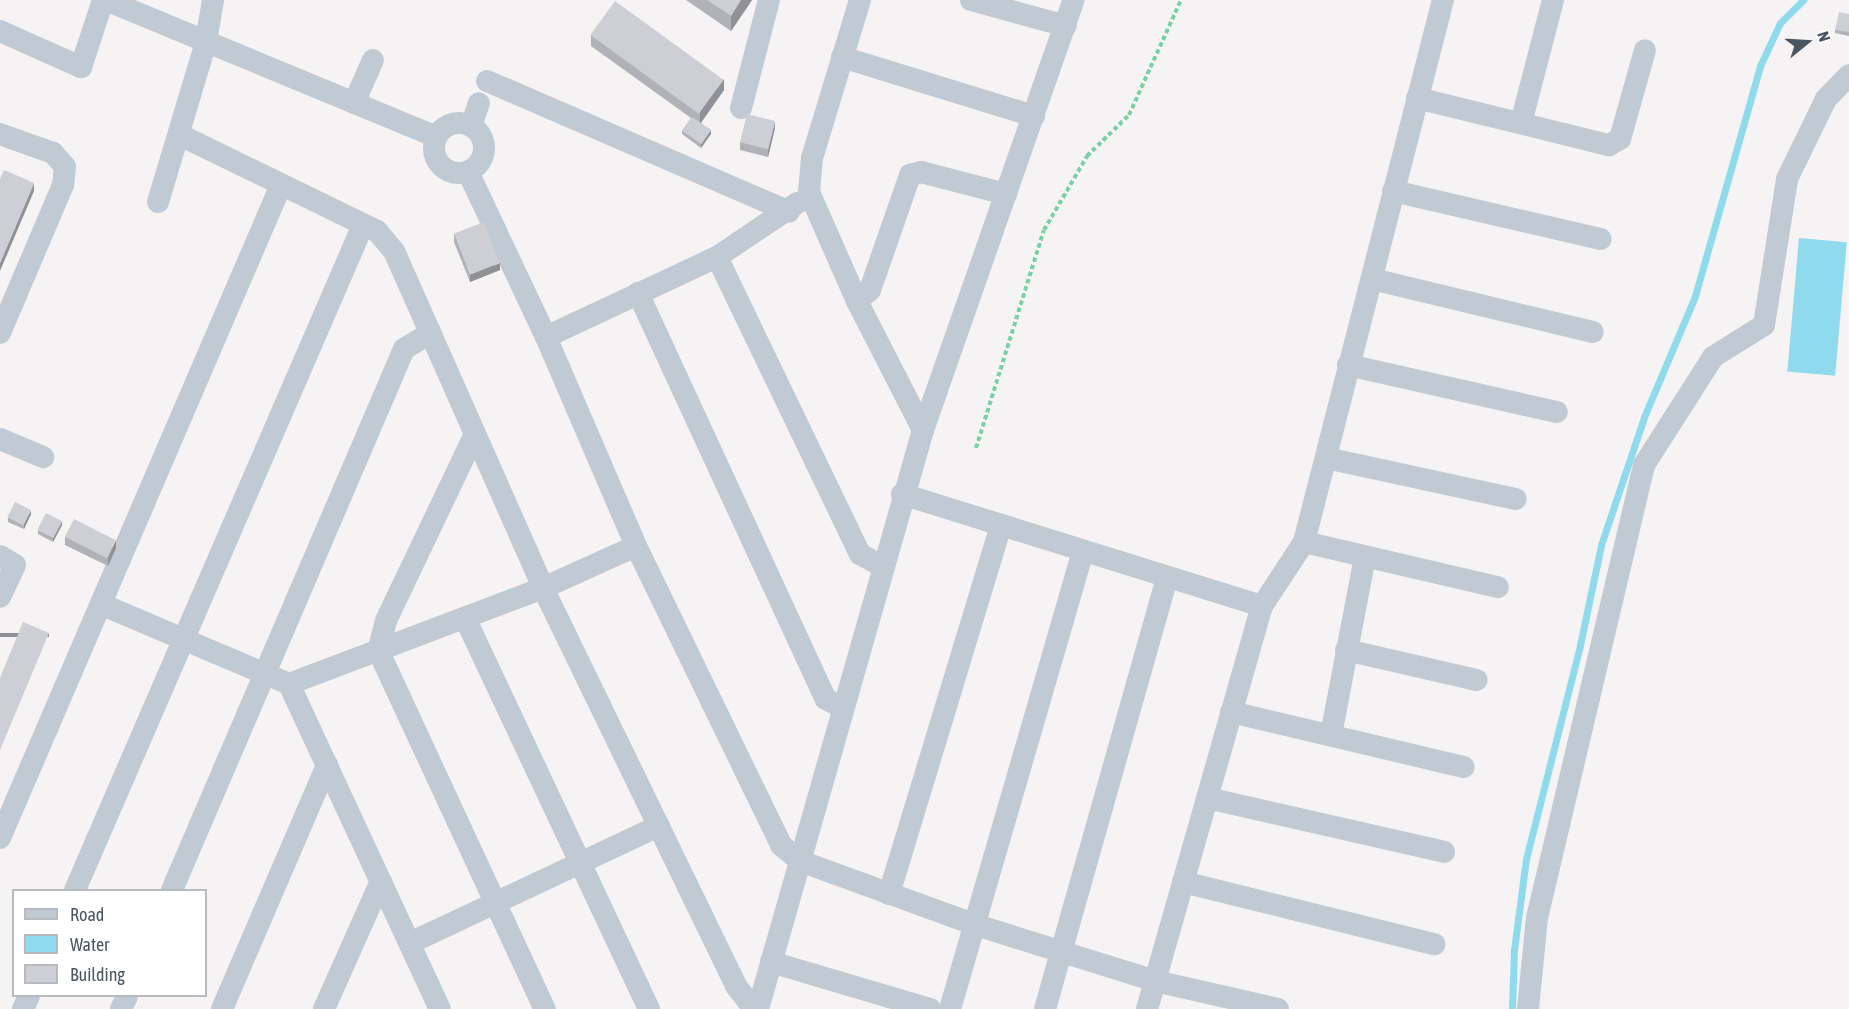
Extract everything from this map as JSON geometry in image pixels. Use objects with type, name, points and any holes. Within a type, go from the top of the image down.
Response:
[{"type":"street","points":[[0,31],[81,67],[104,0],[436,137]]},
{"type":"street","points":[[158,202],[180,135],[206,42],[213,0]]},
{"type":"street","points":[[741,108],[769,0]]},
{"type":"street","points":[[860,0],[812,158],[809,192],[857,301],[923,430]]},
{"type":"street","points":[[971,0],[1066,26]]},
{"type":"street","points":[[756,1009],[800,861],[902,495],[1074,0]]},
{"type":"street","points":[[1147,1009],[1262,606],[1304,542],[1443,0]]},
{"type":"street","points":[[1521,123],[1553,0]]},
{"type":"street","points":[[1417,98],[1609,145],[1620,139],[1645,50]]},
{"type":"street","points":[[843,57],[1034,116]]},
{"type":"street","points":[[354,103],[373,60]]},
{"type":"street","points":[[1528,1009],[1537,918],[1644,465],[1713,357],[1764,325],[1787,179],[1826,99],[1849,75]]},
{"type":"street","points":[[487,81],[789,212]]},
{"type":"street","points":[[471,126],[479,103]]},
{"type":"street","points":[[447,125],[471,126],[484,146],[481,161],[468,172],[451,173],[437,162],[433,145],[436,137],[447,125]]},
{"type":"street","points":[[0,134],[52,153],[65,167],[63,184],[0,333]]},
{"type":"street","points":[[180,135],[377,231],[394,251],[543,588],[736,986],[756,1009]]},
{"type":"street","points":[[857,301],[870,290],[910,175],[921,171],[1006,194]]},
{"type":"street","points":[[468,172],[546,337],[636,546],[781,845],[800,861],[973,924],[1155,981],[1278,1009]]},
{"type":"street","points":[[0,838],[103,605],[281,185]]},
{"type":"street","points":[[1393,191],[1601,239]]},
{"type":"street","points":[[546,337],[717,256],[789,212],[809,192]]},
{"type":"street","points":[[76,889],[363,225]]},
{"type":"street","points":[[717,256],[860,554],[882,566]]},
{"type":"street","points":[[1372,279],[1593,332]]},
{"type":"street","points":[[638,293],[826,699],[842,708]]},
{"type":"street","points":[[173,889],[404,350],[430,333]]},
{"type":"street","points":[[1348,365],[1557,412]]},
{"type":"street","points":[[475,434],[386,621],[378,650],[545,1009]]},
{"type":"street","points":[[0,439],[43,457]]},
{"type":"street","points":[[1326,458],[1516,499]]},
{"type":"street","points":[[902,495],[1262,606]]},
{"type":"street","points":[[889,894],[1001,526]]},
{"type":"street","points":[[1304,542],[1498,587]]},
{"type":"street","points":[[290,684],[543,588],[636,546]]},
{"type":"street","points":[[950,1009],[1083,552]]},
{"type":"street","points":[[0,556],[15,565],[0,597]]},
{"type":"street","points":[[1331,735],[1365,557]]},
{"type":"street","points":[[1045,1009],[1167,578]]},
{"type":"street","points":[[103,605],[183,641],[290,684],[440,1009]]},
{"type":"street","points":[[465,618],[649,1009]]},
{"type":"street","points":[[1346,650],[1477,680]]},
{"type":"street","points":[[1231,712],[1464,767]]},
{"type":"street","points":[[222,1009],[327,765]]},
{"type":"street","points":[[1207,798],[1443,852]]},
{"type":"street","points":[[410,943],[659,826]]},
{"type":"street","points":[[324,1009],[381,881]]},
{"type":"street","points":[[1183,882],[1434,944]]},
{"type":"street","points":[[771,963],[859,999],[930,1009]]},
{"type":"street","points":[[420,1009],[430,986]]},
{"type":"path","points":[[976,448],[1044,230],[1087,156],[1129,114],[1181,0]]},
{"type":"water","points":[[1799,238],[1847,242],[1835,376],[1787,371]]},
{"type":"building","points":[[707,0],[741,0],[731,16]]},
{"type":"building","points":[[615,1],[723,80],[699,114],[590,35]]},
{"type":"building","points":[[1839,12],[1849,14],[1849,32],[1835,30]]},
{"type":"building","points":[[747,114],[775,121],[768,149],[740,142]]},
{"type":"building","points":[[692,117],[711,130],[702,144],[682,131]]},
{"type":"building","points":[[4,170],[34,183],[0,263],[0,179]]},
{"type":"building","points":[[484,222],[500,263],[470,275],[454,233]]},
{"type":"building","points":[[15,502],[31,510],[23,525],[7,517]]},
{"type":"building","points":[[46,513],[62,521],[53,538],[37,530]]},
{"type":"building","points":[[74,519],[116,540],[107,558],[65,537]]},
{"type":"building","points":[[23,622],[49,633],[0,750],[0,678]]},
{"type":"waterway","points":[[1512,1009],[1514,950],[1526,859],[1580,645],[1601,545],[1644,417],[1695,296],[1760,66],[1780,23],[1803,0]]}]
